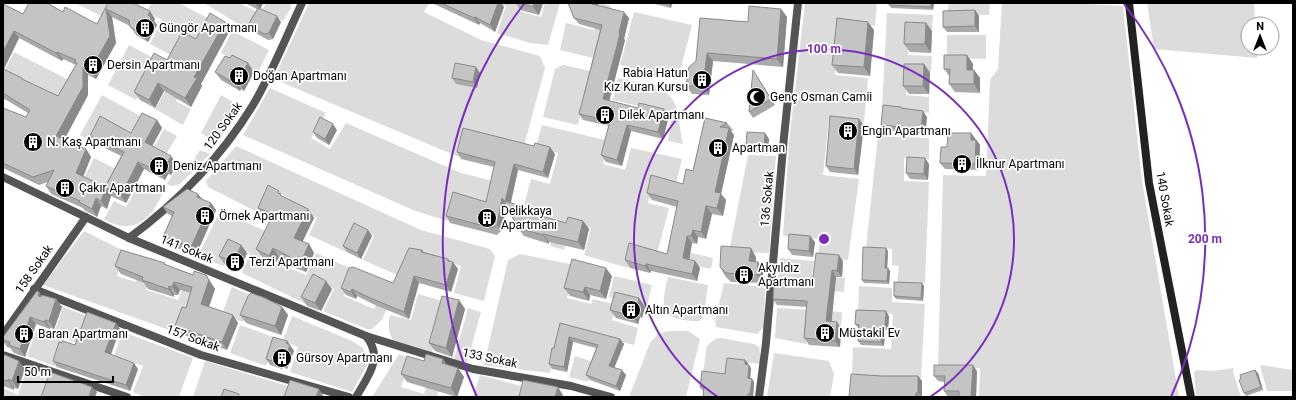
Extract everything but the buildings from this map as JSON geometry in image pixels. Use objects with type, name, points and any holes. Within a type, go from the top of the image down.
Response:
[{"type":"main road","name":"140 Sokak","points":[[1129,3],[1149,183],[1191,397]]},
{"type":"street","name":"120 Sokak","points":[[129,238],[152,221],[179,197],[215,158],[232,136],[253,105],[302,3]]},
{"type":"street","name":"136 Sokak","points":[[759,397],[766,343],[784,137],[798,3]]},
{"type":"street","name":"141 Sokak","points":[[3,177],[129,238],[366,336]]},
{"type":"street","name":"158 Sokak","points":[[3,335],[34,289],[86,218]]},
{"type":"street","name":"157 Sokak","points":[[34,289],[201,355],[349,397]]},
{"type":"street","points":[[356,397],[372,370],[374,360],[372,346],[366,336]]},
{"type":"street","name":"133 Sokak","points":[[366,336],[473,369],[571,386],[611,397]]},
{"type":"street","points":[[3,356],[127,397]]},
{"type":"shaded area","points":[[75,3],[115,3],[107,19]]},
{"type":"shaded area","points":[[151,3],[179,3],[213,21],[200,44],[175,57],[150,44],[162,20],[147,12]]},
{"type":"shaded area","points":[[204,3],[239,3],[259,13],[248,30]]},
{"type":"shaded area","points":[[266,3],[290,3],[291,8],[283,21],[262,11]]},
{"type":"shaded area","points":[[309,3],[429,3],[424,12],[481,40],[540,56],[545,68],[524,146],[466,131],[459,157],[276,80],[276,74]]},
{"type":"shaded area","points":[[497,3],[520,3],[519,11],[541,17],[545,3],[560,3],[548,45],[530,43],[497,33],[506,6]]},
{"type":"shaded area","points":[[601,3],[611,6],[597,59],[560,50],[566,23],[594,30]]},
{"type":"shaded area","points":[[805,3],[877,3],[875,26],[842,23],[835,75],[868,78],[864,122],[829,119],[823,175],[859,179],[848,260],[818,257],[820,239],[783,236],[789,142]]},
{"type":"shaded area","points":[[949,3],[990,3],[989,15],[947,14]]},
{"type":"shaded area","points":[[1002,3],[1071,3],[1123,6],[1142,181],[1179,397],[979,397],[980,368],[938,367],[943,175],[986,176],[990,80],[998,69]]},
{"type":"shaded area","points":[[1147,3],[1254,3],[1255,16],[1240,16],[1240,56],[1257,56],[1257,58],[1154,49]]},
{"type":"shaded area","points":[[634,12],[692,25],[680,71],[677,75],[658,77],[620,65]]},
{"type":"shaded area","points":[[887,13],[933,15],[932,29],[909,28],[908,55],[932,56],[931,72],[907,71],[906,95],[929,97],[929,113],[882,110]]},
{"type":"shaded area","points":[[232,31],[269,50],[258,72],[221,53]]},
{"type":"shaded area","points":[[947,35],[986,35],[986,59],[947,58]]},
{"type":"shaded area","points":[[129,45],[157,60],[136,100],[108,85]]},
{"type":"shaded area","points":[[14,52],[75,83],[63,103],[16,78],[5,100],[3,99],[3,74]]},
{"type":"shaded area","points":[[563,65],[591,71],[578,125],[543,117],[555,69]]},
{"type":"shaded area","points":[[177,71],[189,78],[176,101],[191,109],[183,125],[155,109]]},
{"type":"shaded area","points":[[618,78],[650,85],[666,92],[675,104],[683,144],[668,141],[672,114],[613,100]]},
{"type":"shaded area","points":[[270,88],[326,113],[311,138],[330,149],[346,123],[461,173],[493,181],[488,206],[456,196],[447,221],[413,210],[243,135]]},
{"type":"shaded area","points":[[102,95],[144,118],[134,136],[105,120],[93,142],[80,135]]},
{"type":"shaded area","points":[[221,95],[240,106],[217,143],[201,133]]},
{"type":"shaded area","points":[[542,125],[609,141],[603,164],[625,170],[631,148],[682,159],[676,184],[655,180],[648,203],[669,208],[657,254],[633,249],[628,268],[584,255],[591,228],[571,223],[564,250],[550,246],[557,219],[523,209],[531,179],[550,184],[558,153],[536,146]]},
{"type":"shaded area","points":[[164,129],[177,136],[165,156],[153,149]]},
{"type":"shaded area","points":[[878,136],[929,138],[929,159],[904,158],[904,181],[929,182],[925,283],[897,282],[899,266],[892,265],[892,249],[866,247]]},
{"type":"shaded area","points":[[236,146],[421,230],[490,249],[495,256],[484,301],[454,293],[461,266],[428,256],[402,277],[363,260],[374,236],[357,228],[346,252],[309,235],[317,218],[301,210],[279,224],[289,198],[273,190],[261,214],[208,187],[206,181]]},
{"type":"shaded area","points":[[200,150],[210,154],[180,184],[172,186],[167,184],[178,166],[188,169]]},
{"type":"shaded area","points":[[748,155],[776,156],[769,253],[729,252]]},
{"type":"shaded area","points":[[94,158],[120,171],[109,193],[83,180]]},
{"type":"shaded area","points":[[140,182],[162,194],[152,212],[139,223],[131,226],[114,224],[104,219],[114,201],[126,207]]},
{"type":"shaded area","points":[[220,211],[270,233],[259,258],[275,266],[289,241],[299,245],[289,268],[306,275],[316,253],[354,270],[344,296],[374,309],[385,285],[395,289],[382,320],[372,329],[367,329],[323,311],[334,289],[318,281],[306,304],[242,273],[250,253],[234,245],[223,266],[198,256]]},
{"type":"shaded area","points":[[84,231],[126,252],[117,276],[136,282],[144,259],[155,263],[146,290],[178,300],[188,276],[198,279],[178,333],[43,285]]},
{"type":"shaded area","points":[[674,249],[713,258],[711,269],[671,260]]},
{"type":"shaded area","points":[[520,254],[575,265],[567,298],[591,304],[593,299],[617,305],[612,320],[638,328],[634,345],[561,325],[550,373],[484,365],[508,260]]},
{"type":"shaded area","points":[[780,258],[814,261],[812,275],[845,278],[844,292],[777,285]]},
{"type":"shaded area","points":[[614,276],[652,285],[647,306],[609,297]]},
{"type":"shaded area","points":[[668,277],[708,285],[704,315],[700,321],[678,319],[666,312],[664,298]]},
{"type":"shaded area","points":[[724,283],[765,287],[764,327],[757,334],[716,327],[715,320]]},
{"type":"shaded area","points":[[859,286],[892,288],[892,302],[925,304],[921,378],[852,374],[853,347],[891,349],[893,314],[858,312]]},
{"type":"shaded area","points":[[232,287],[253,296],[243,322],[222,314]]},
{"type":"shaded area","points":[[418,294],[446,302],[432,353],[393,340],[389,331],[390,315],[411,320]]},
{"type":"shaded area","points":[[63,307],[90,317],[80,344],[65,339],[55,366],[27,356],[37,329],[53,335]]},
{"type":"shaded area","points":[[468,308],[481,312],[467,363],[454,359]]},
{"type":"shaded area","points":[[777,308],[842,312],[841,326],[809,324],[806,344],[775,338]]},
{"type":"shaded area","points":[[292,316],[352,341],[363,348],[369,362],[352,392],[290,372],[298,347],[283,341]]},
{"type":"shaded area","points":[[240,325],[276,338],[266,366],[230,353]]},
{"type":"shaded area","points":[[669,331],[688,331],[700,339],[686,397],[629,397],[650,343],[658,334]]},
{"type":"shaded area","points":[[123,332],[193,358],[179,397],[145,397],[133,392],[143,366],[114,355]]},
{"type":"shaded area","points":[[721,338],[754,344],[759,347],[760,364],[727,360],[725,374],[703,373],[707,346],[715,339]]},
{"type":"shaded area","points":[[774,353],[829,361],[834,374],[830,397],[767,397]]},
{"type":"shaded area","points":[[399,354],[411,359],[401,387],[424,394],[433,366],[445,370],[437,397],[372,397]]},
{"type":"shaded area","points":[[575,356],[594,362],[588,382],[569,377]]},
{"type":"shaded area","points":[[205,361],[294,388],[291,397],[193,397]]},
{"type":"shaded area","points":[[1260,365],[1293,370],[1293,391],[1267,391]]},
{"type":"shaded area","points":[[1234,368],[1233,372],[1241,397],[1196,397],[1194,372],[1196,370],[1214,371]]},
{"type":"shaded area","points":[[26,371],[50,380],[44,397],[3,397],[3,388],[18,395]]},
{"type":"shaded area","points":[[480,375],[525,387],[523,397],[473,397]]},
{"type":"place","name":"Güngör Apartmanı","points":[[145,28]]},
{"type":"place","name":"Dersin Apartmanı","points":[[93,65]]},
{"type":"place","name":"Doğan Apartmanı","points":[[239,76]]},
{"type":"place","name":"Rabia Hatun Kız Kuran Kursu","points":[[702,80]]},
{"type":"place","name":"Genç Osman Camii","points":[[756,97]]},
{"type":"place","name":"Dilek Apartmanı","points":[[605,115]]},
{"type":"place","name":"Engin Apartmanı","points":[[848,131]]},
{"type":"place","name":"N. Kaş Apartmanı","points":[[33,142]]},
{"type":"place","name":"Apartman","points":[[718,148]]},
{"type":"place","name":"İlknur Apartmanı","points":[[962,164]]},
{"type":"place","name":"Deniz Apartmanı","points":[[159,166]]},
{"type":"place","name":"Çakır Apartmanı","points":[[65,188]]},
{"type":"place","name":"Örnek Apartmanı","points":[[205,216]]},
{"type":"place","name":"Delikkaya Apartmanı","points":[[487,218]]},
{"type":"place","name":"Terzi Apartmanı","points":[[235,262]]},
{"type":"place","name":"Akyıldız Apartmanı","points":[[744,275]]},
{"type":"place","name":"Altın Apartmanı","points":[[631,310]]},
{"type":"place","name":"Müstakil Ev","points":[[825,333]]},
{"type":"place","name":"Baran Apartmanı","points":[[24,334]]},
{"type":"place","name":"Gürsoy Apartmanı","points":[[282,358]]}]
